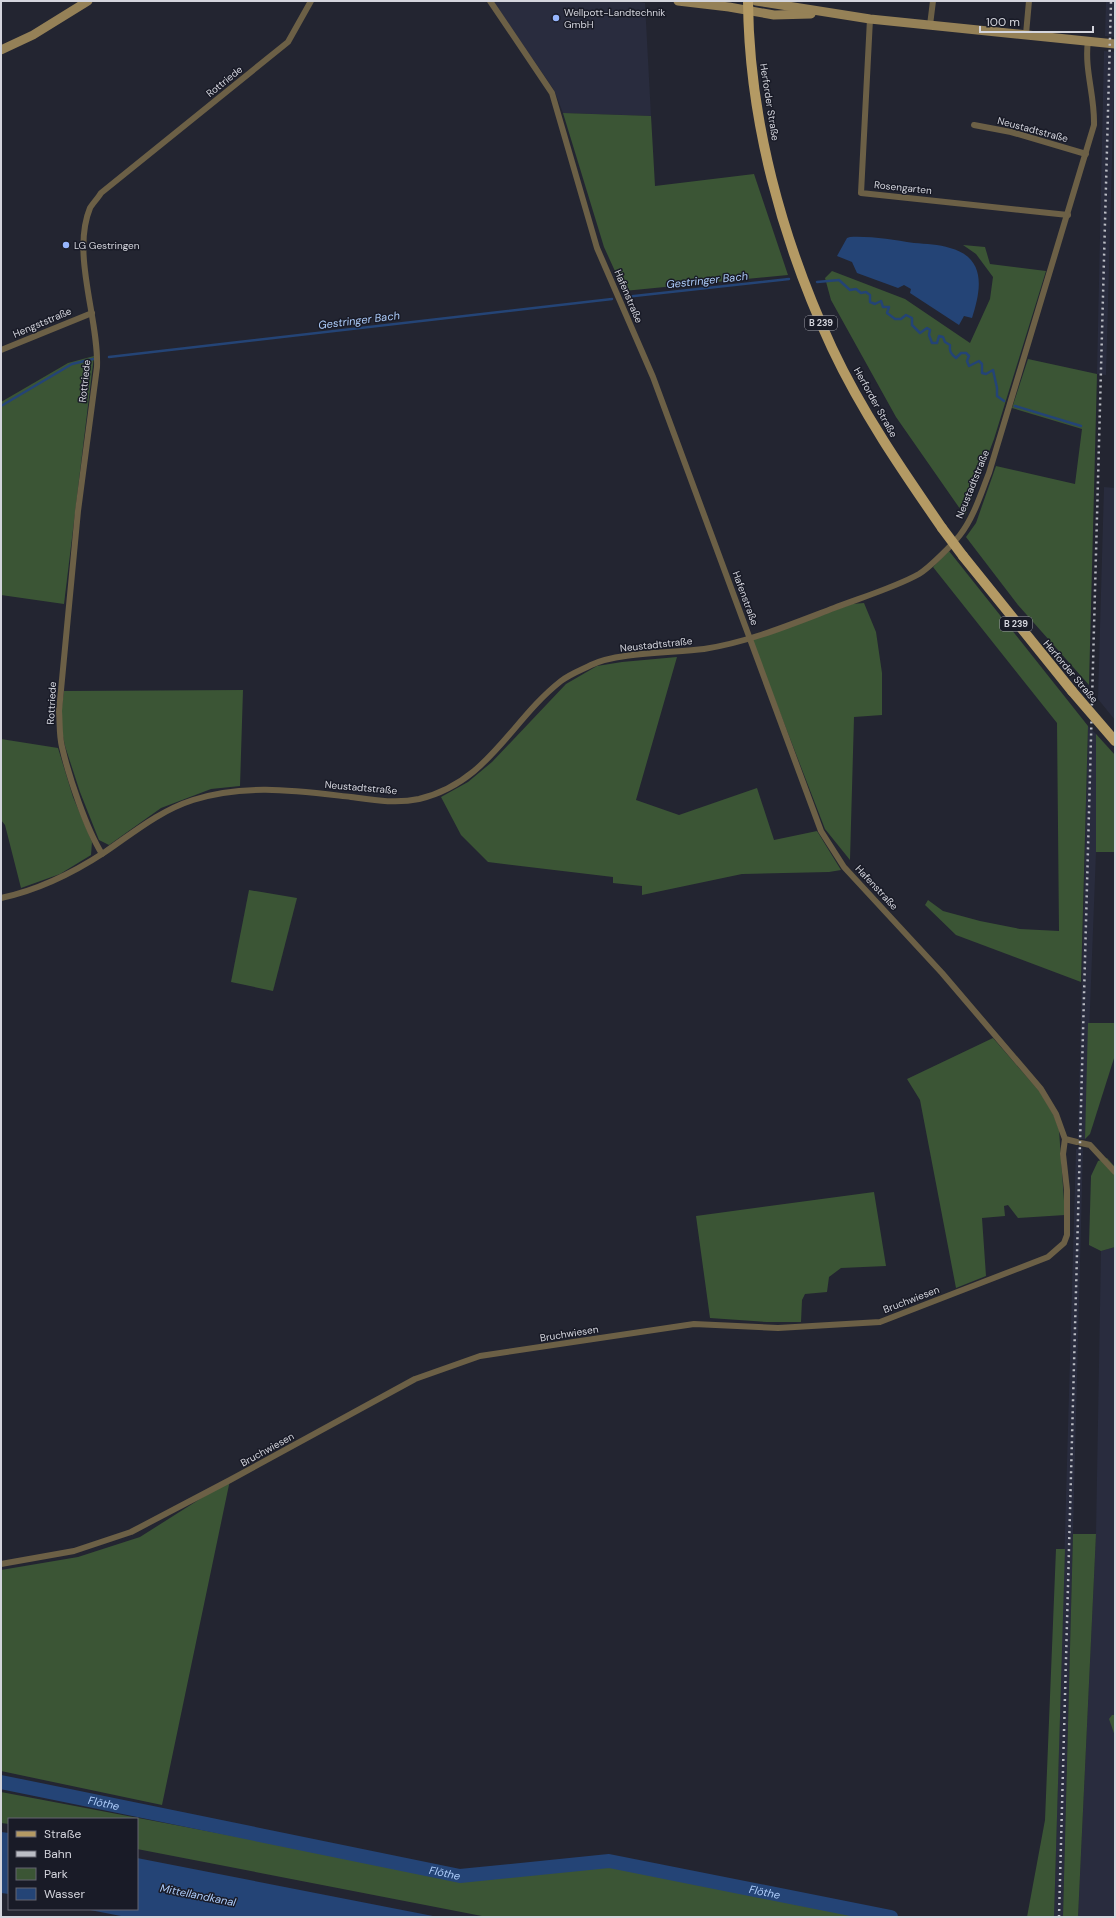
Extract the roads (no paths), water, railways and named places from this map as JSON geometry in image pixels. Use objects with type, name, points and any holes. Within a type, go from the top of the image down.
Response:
[{"type":"main road","points":[[1,50],[33,35],[88,1]]},
{"type":"main road","points":[[678,1],[729,7],[748,6],[774,15],[845,16]]},
{"type":"main road","points":[[756,1],[870,19],[1115,44]]},
{"type":"main road","name":"Herforder Straße","points":[[748,6],[752,77],[767,160],[799,269],[833,349],[862,404],[897,463],[942,528],[1072,691],[1115,742]]},
{"type":"street","name":"Rottriede","points":[[102,854],[76,792],[62,747],[59,730],[59,711],[78,511],[97,367],[98,348],[84,265],[85,230],[90,208],[101,193],[288,42],[311,1]]},
{"type":"street","name":"Hafenstraße","points":[[490,1],[552,93],[597,248],[653,377],[821,830],[844,867],[942,973],[1041,1088],[1056,1114],[1066,1139]]},
{"type":"street","points":[[930,25],[933,1]]},
{"type":"street","points":[[1026,34],[1029,1]]},
{"type":"street","name":"Rosengarten","points":[[870,19],[861,193],[1068,215]]},
{"type":"street","name":"Neustadtstraße","points":[[1,898],[35,889],[62,877],[102,854],[152,819],[189,801],[216,793],[273,789],[393,802],[414,800],[434,795],[466,778],[488,760],[541,700],[563,680],[596,662],[619,658],[706,649],[750,639],[868,595],[920,573],[960,535],[970,520],[989,473],[1068,215],[1094,124],[1095,108],[1086,56],[1088,41]]},
{"type":"street","name":"Neustadtstraße","points":[[974,125],[1011,132],[1086,154]]},
{"type":"street","name":"Hengststraße","points":[[1,350],[92,313]]},
{"type":"street","points":[[1066,1139],[1090,1145],[1115,1172]]},
{"type":"street","name":"Bruchwiesen","points":[[1,1564],[74,1551],[131,1532],[415,1379],[480,1356],[694,1324],[778,1328],[880,1322],[1048,1257],[1064,1243],[1066,1235],[1067,1190],[1063,1154],[1066,1139]]},
{"type":"water","points":[[847,238],[874,238],[937,245],[962,253],[970,259],[976,267],[978,276],[978,297],[972,318],[964,316],[959,325],[910,293],[911,289],[904,285],[898,288],[857,273],[852,262],[837,256]]},
{"type":"water","points":[[1,1832],[8,1833],[8,1894],[1,1893]]},
{"type":"water","name":"Mittellandkanal","points":[[138,1858],[438,1917],[126,1917],[90,1910],[138,1910]]},
{"type":"waterway","name":"Gestringer Bach","points":[[625,297],[789,279]]},
{"type":"waterway","name":"Gestringer Bach","points":[[817,282],[839,280],[850,290],[856,289],[861,293],[866,292],[870,295],[870,302],[875,304],[881,301],[883,307],[889,307],[887,313],[895,319],[901,319],[906,315],[912,318],[912,325],[920,333],[927,328],[930,330],[929,335],[932,343],[937,343],[939,336],[943,337],[945,342],[950,345],[951,352],[956,358],[961,353],[966,353],[969,356],[967,361],[969,366],[979,361],[982,364],[982,373],[986,374],[993,370],[997,388],[997,396],[1004,401]]},
{"type":"waterway","name":"Gestringer Bach","points":[[109,357],[612,299]]},
{"type":"waterway","name":"Gestringer Bach","points":[[1,406],[72,364],[93,359]]},
{"type":"waterway","name":"Gestringer Bach","points":[[1015,406],[1081,426]]},
{"type":"waterway","name":"Flöthe","points":[[1,1782],[460,1876],[609,1861],[891,1917]]},
{"type":"railway","points":[[1059,1917],[1111,1]]},
{"type":"place","name":"Wellpott-Landtechnik GmbH","points":[[556,18]]},
{"type":"place","name":"LG Gestringen","points":[[66,245]]}]
